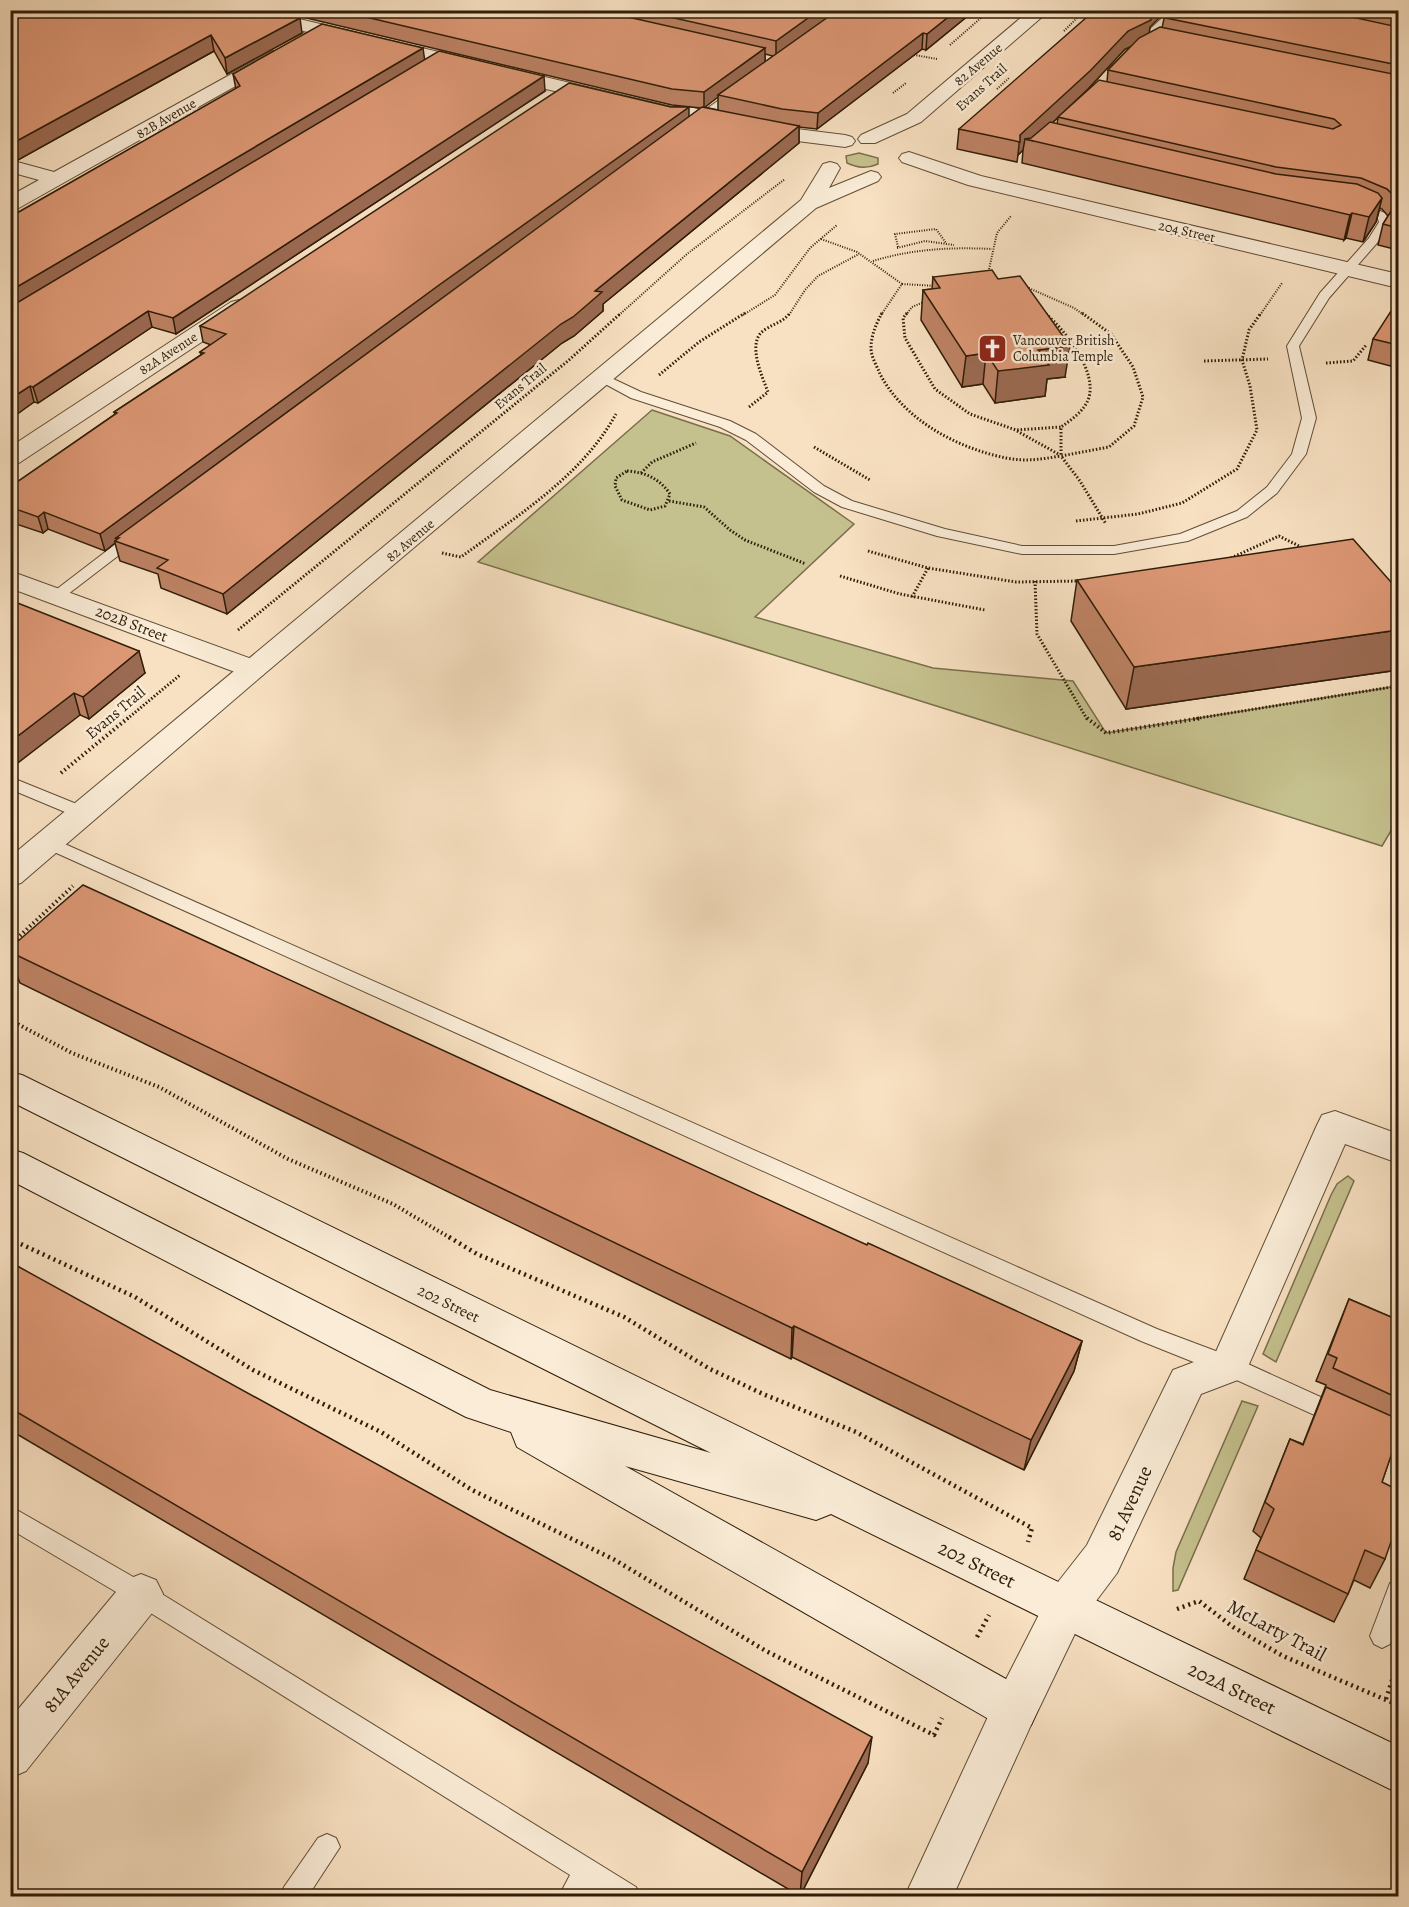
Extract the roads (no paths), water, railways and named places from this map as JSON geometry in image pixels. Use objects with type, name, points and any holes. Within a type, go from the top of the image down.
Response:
[{"type":"street","points":[[236,10],[321,30],[435,62],[672,113],[696,122],[789,144],[844,174],[893,167]]},
{"type":"street","name":"82 Avenue","points":[[868,139],[914,118],[1041,10]]},
{"type":"street","name":"82B Avenue","points":[[10,205],[321,30]]},
{"type":"street","points":[[542,105],[565,89]]},
{"type":"street","points":[[893,167],[914,118]]},
{"type":"street","points":[[696,122],[845,141],[868,139],[889,142],[893,167]]},
{"type":"street","points":[[826,163],[823,152],[829,146],[845,141]]},
{"type":"street","name":"82 Avenue","points":[[809,204],[826,163]]},
{"type":"street","points":[[10,166],[56,179]]},
{"type":"street","name":"82 Avenue","points":[[10,875],[809,204],[893,167]]},
{"type":"street","name":"204 Street","points":[[893,167],[975,182],[1398,281]]},
{"type":"street","name":"82A Avenue","points":[[10,458],[255,297]]},
{"type":"street","name":"202B Street","points":[[10,579],[253,669]]},
{"type":"street","name":"202 Street","points":[[10,1084],[888,1521],[1066,1606]]},
{"type":"street","points":[[1228,1366],[1335,1125],[1398,1149]]},
{"type":"street","name":"202 Street","points":[[10,1164],[480,1405],[888,1521]]},
{"type":"street","name":"81 Avenue","points":[[929,1896],[1015,1709],[1066,1606],[1102,1559],[1187,1382],[1228,1366]]},
{"type":"street","points":[[480,1405],[1015,1709]]},
{"type":"street","name":"81A Avenue","points":[[10,1755],[141,1594]]},
{"type":"street","name":"202A Street","points":[[1066,1606],[1398,1770]]},
{"type":"lane","points":[[1156,41],[1154,31],[1177,10]]},
{"type":"lane","points":[[1131,53],[1156,41],[1167,44]]},
{"type":"lane","points":[[696,122],[744,86]]},
{"type":"lane","points":[[1344,202],[1372,210],[1381,215],[1385,222]]},
{"type":"lane","points":[[602,379],[636,395],[725,424],[751,436],[819,489],[847,504],[942,533],[1022,550],[1114,550],[1183,538],[1242,514],[1272,490],[1299,454],[1309,418],[1293,346],[1307,321],[1346,269],[1366,252],[1385,222],[1398,220]]},
{"type":"lane","points":[[58,595],[144,530]]},
{"type":"lane","points":[[10,782],[83,813]]},
{"type":"lane","points":[[49,843],[1149,1335],[1228,1366],[1359,1424]]},
{"type":"lane","points":[[10,1516],[141,1594],[627,1896]]},
{"type":"lane","points":[[1382,1636],[1398,1591]]},
{"type":"lane","points":[[293,1896],[327,1847]]},
{"type":"lane","points":[[572,1896],[587,1872]]},
{"type":"place","name":"Vancouver British Columbia Temple","points":[[992,348]]}]
